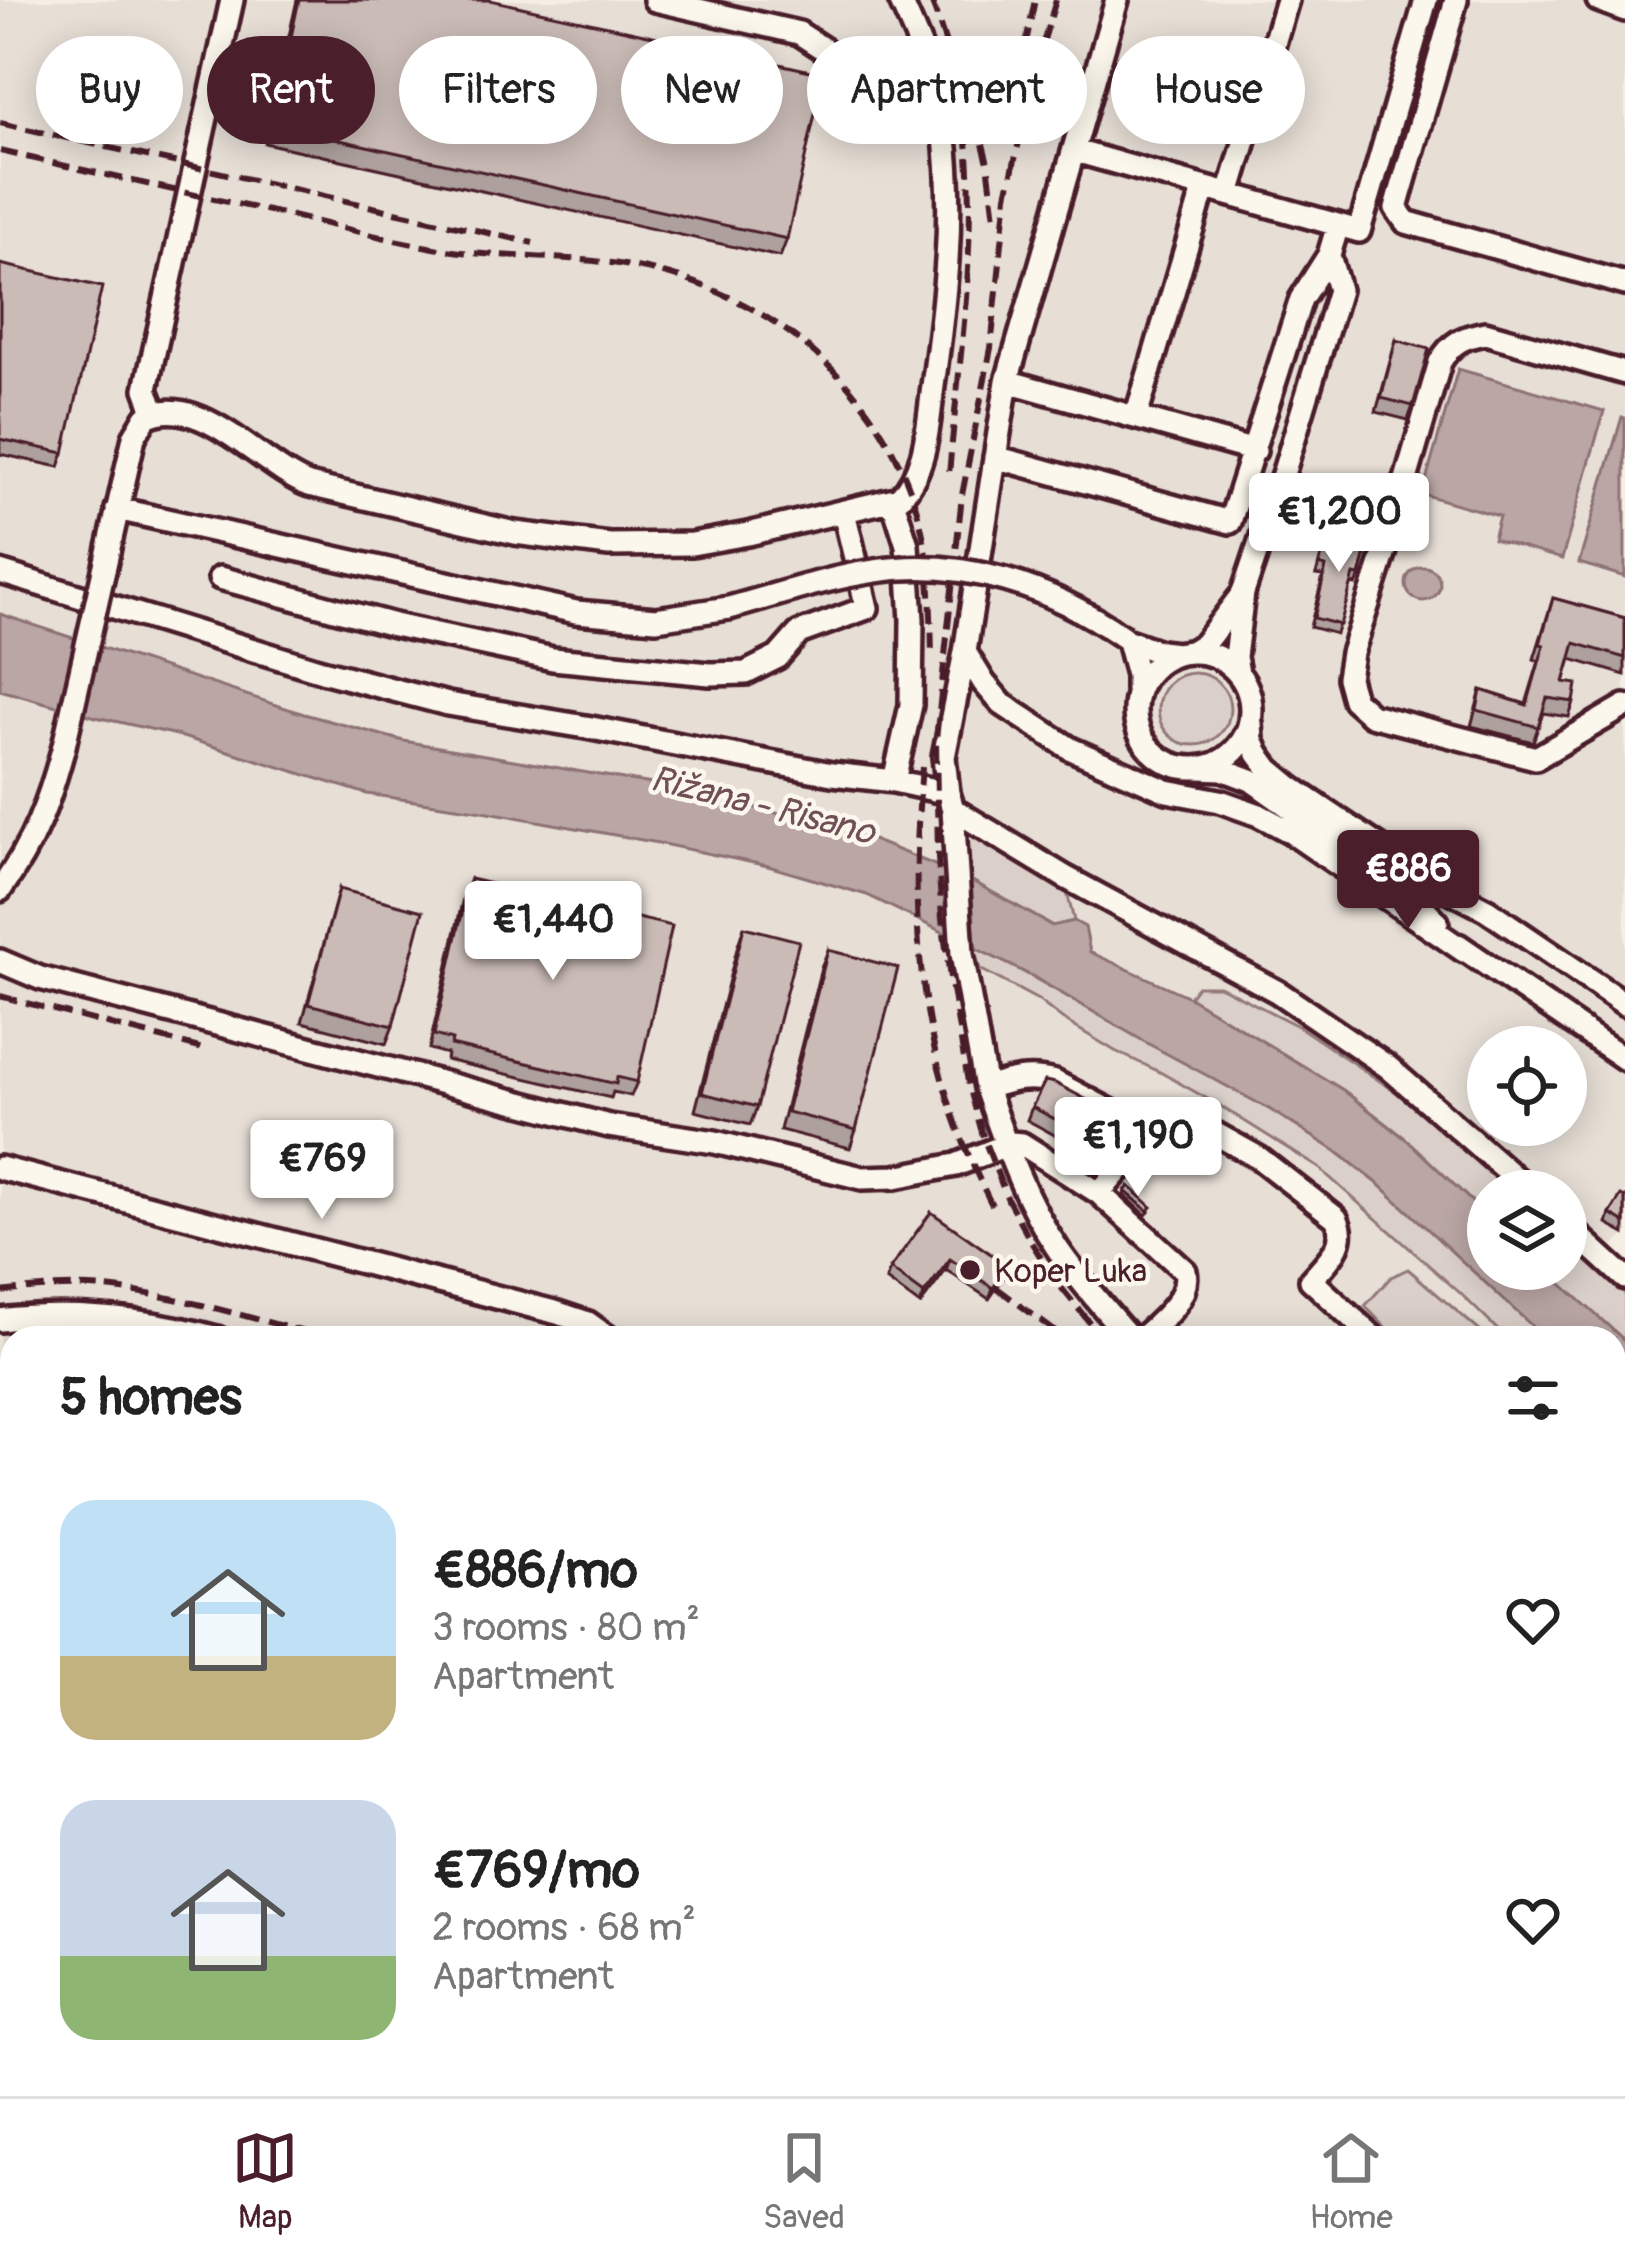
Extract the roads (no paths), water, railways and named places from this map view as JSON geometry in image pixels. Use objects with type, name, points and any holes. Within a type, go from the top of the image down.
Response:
[{"type":"street","points":[[155,412],[146,389],[232,0]]},
{"type":"street","points":[[655,0],[807,38]]},
{"type":"street","points":[[900,0],[917,36]]},
{"type":"street","points":[[1117,0],[1007,381],[944,757],[962,954],[986,1088],[1033,1208],[1058,1250],[1120,1326]]},
{"type":"street","points":[[1229,194],[1287,0]]},
{"type":"street","points":[[1075,151],[1359,231],[1426,0]]},
{"type":"street","points":[[1456,0],[1396,208],[1406,222],[1625,284]]},
{"type":"street","points":[[1598,0],[1625,10]]},
{"type":"street","points":[[0,890],[35,837],[50,796],[134,437],[146,417],[175,411],[217,425],[277,470],[309,485],[547,539],[609,545],[692,544],[893,501],[909,488],[926,436],[944,308],[945,144]]},
{"type":"street","points":[[1136,417],[1204,188]]},
{"type":"street","points":[[995,457],[1230,522],[1301,299],[1329,255],[1338,225]]},
{"type":"street","points":[[1329,255],[1339,290],[1243,593],[1235,657],[1250,696],[1252,740],[1269,769],[1292,788],[1424,877],[1487,910],[1625,1004]]},
{"type":"street","points":[[1625,373],[1485,333],[1466,336],[1448,349],[1440,362],[1348,678],[1354,700],[1371,715],[1537,758],[1625,706]]},
{"type":"street","points":[[1007,381],[1255,451]]},
{"type":"street","points":[[893,501],[907,545],[912,620],[911,705],[894,781]]},
{"type":"street","points":[[117,509],[576,612],[656,620],[729,608],[861,573],[934,568],[1028,586],[1083,611],[1126,639],[1160,652],[1217,657],[1238,673]]},
{"type":"street","points":[[220,578],[394,626],[553,658],[710,674],[746,673],[778,657],[799,633],[867,608],[844,512]]},
{"type":"street","points":[[0,572],[322,671],[448,704],[832,774],[894,781],[951,807],[1065,877],[1279,992],[1388,1067],[1506,1170]]},
{"type":"street","points":[[1137,694],[1154,666],[1204,644],[1243,593]]},
{"type":"street","points":[[1126,639],[1137,675],[1137,727],[1154,754],[1184,768],[1222,769],[1251,780],[1406,889],[1464,951]]},
{"type":"street","points":[[965,652],[1002,704],[1071,749],[1167,790],[1259,815],[1288,831],[1625,1059]]},
{"type":"street","points":[[1200,768],[1228,757],[1246,737],[1251,723]]},
{"type":"street","points":[[0,961],[40,978],[609,1126],[716,1142],[843,1175],[895,1178],[956,1165],[1006,1144],[1027,1146],[1100,1193],[1181,1265],[1187,1276],[1182,1294],[1153,1326]]},
{"type":"street","points":[[986,1088],[1019,1078],[1042,1078],[1152,1133]]},
{"type":"street","points":[[1100,1193],[1168,1117],[1189,1118],[1259,1158],[1336,1218],[1341,1240],[1312,1280],[1361,1326]]},
{"type":"street","points":[[0,1168],[558,1312],[592,1326]]},
{"type":"street","points":[[1587,1243],[1625,1278]]},
{"type":"street","points":[[0,1320],[88,1316],[160,1326]]},
{"type":"street","points":[[88,1316],[98,1326]]},
{"type":"railway","points":[[931,0],[964,115],[970,205],[949,475]]},
{"type":"railway","points":[[1027,36],[1035,0]]},
{"type":"railway","points":[[1056,0],[1007,195],[991,348],[962,495],[936,740],[938,858],[950,978],[968,1082],[984,1140],[1031,1242],[1092,1326]]},
{"type":"railway","points":[[0,123],[533,243]]},
{"type":"railway","points":[[983,144],[995,218]]},
{"type":"railway","points":[[0,151],[434,248],[641,268],[688,280],[733,299],[814,352],[878,425],[901,468],[922,531],[930,585],[932,658]]},
{"type":"railway","points":[[922,767],[917,882],[924,992],[948,1098],[992,1205]]},
{"type":"railway","points":[[0,996],[207,1050]]},
{"type":"railway","points":[[0,1292],[78,1287],[132,1291],[283,1326]]},
{"type":"railway","points":[[997,1288],[1048,1326]]},
{"type":"place","name":"Koper Luka","points":[[970,1270]]},
{"type":"water label","name":"Rižana - Risano","points":[[763,804]]}]
